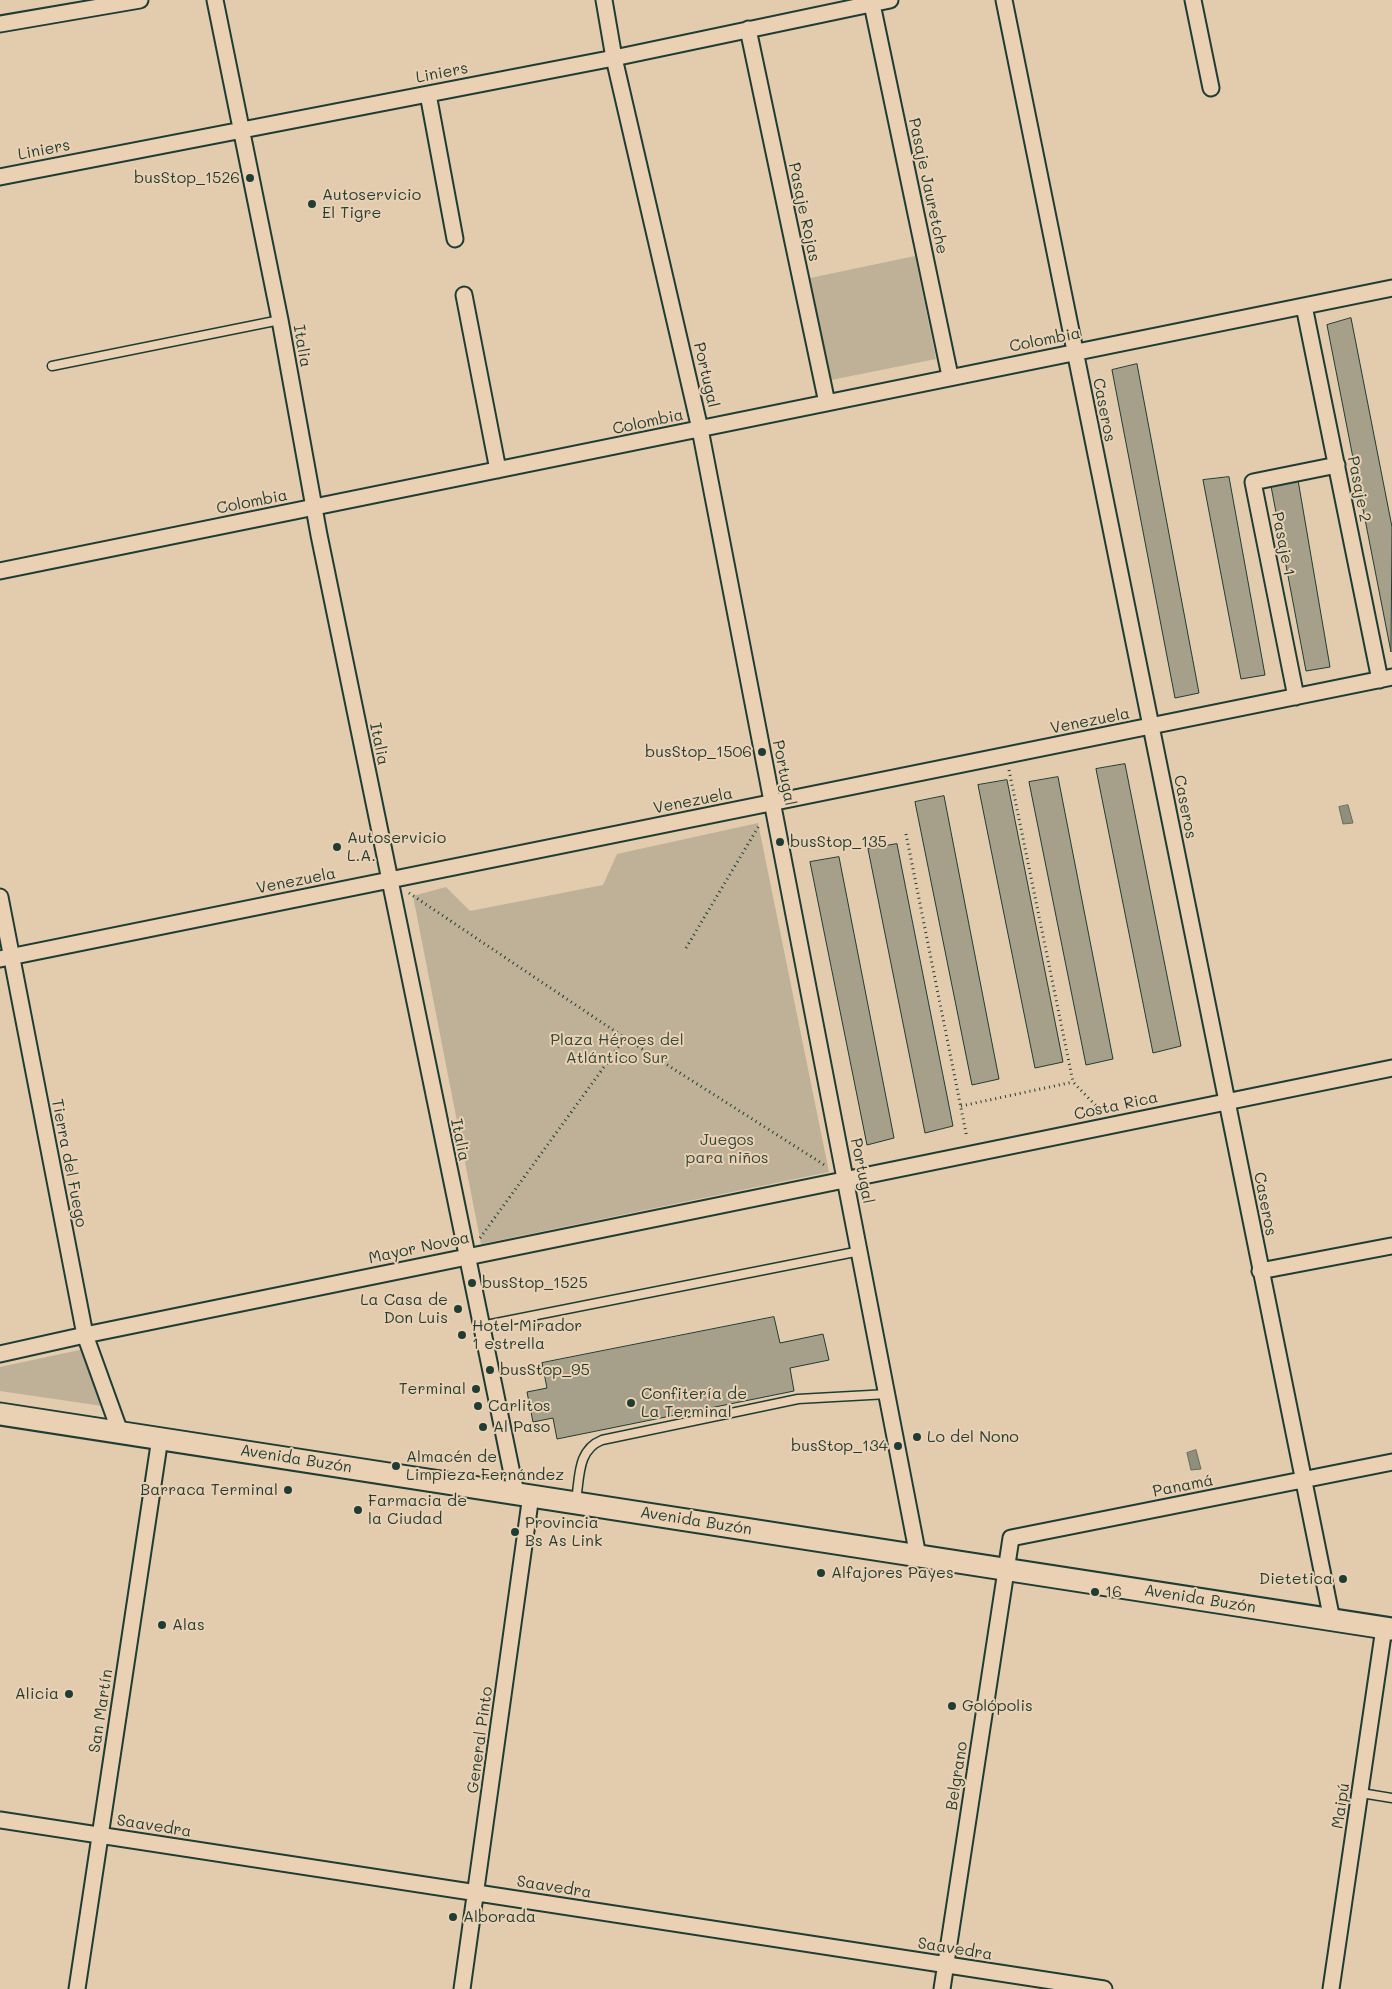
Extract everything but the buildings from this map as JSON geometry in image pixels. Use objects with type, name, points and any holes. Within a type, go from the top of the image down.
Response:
[{"type":"main road","name":"Avenida Buzón","points":[[0,1414],[1388,1629]]},
{"type":"street","points":[[0,24],[140,0]]},
{"type":"street","name":"Italia","points":[[215,0],[280,320],[313,508],[466,1257],[481,1326],[524,1494]]},
{"type":"street","name":"Portugal","points":[[604,0],[614,58],[700,429],[918,1556]]},
{"type":"street","name":"Liniers","points":[[0,177],[614,58],[890,0]]},
{"type":"street","name":"Caseros","points":[[1004,0],[1332,1620]]},
{"type":"street","points":[[1193,0],[1211,88]]},
{"type":"street","name":"Pasaje Jauretche","points":[[872,4],[950,376]]},
{"type":"street","name":"Pasaje Rojas","points":[[748,29],[827,403]]},
{"type":"street","points":[[428,94],[455,239]]},
{"type":"street","name":"Colombia","points":[[0,571],[827,403],[950,376],[1392,288]]},
{"type":"street","points":[[464,295],[498,470]]},
{"type":"street","name":"Pasaje 2","points":[[1304,306],[1337,465],[1386,678]]},
{"type":"street","name":"Pasaje 1","points":[[1296,697],[1253,482],[1337,465]]},
{"type":"street","name":"Venezuela","points":[[6,958],[1386,678]]},
{"type":"street","name":"Tierra del Fuego","points":[[0,897],[6,958],[85,1335],[120,1432]]},
{"type":"street","name":"Costa Rica","points":[[846,1179],[1392,1068]]},
{"type":"street","name":"Mayor Novoa","points":[[0,1354],[846,1179]]},
{"type":"street","points":[[1260,1271],[1391,1246]]},
{"type":"street","name":"San Martín","points":[[77,1989],[160,1438]]},
{"type":"street","name":"Panamá","points":[[1006,1569],[1011,1538],[1392,1462]]},
{"type":"street","name":"General Pinto","points":[[462,1989],[477,1893],[524,1494]]},
{"type":"street","name":"Belgrano","points":[[942,1989],[1006,1569]]},
{"type":"street","name":"Maipú","points":[[1331,1989],[1388,1629]]},
{"type":"street","name":"Saavedra","points":[[0,1820],[1104,1989]]},
{"type":"lane","points":[[52,366],[280,320]]},
{"type":"lane","points":[[481,1326],[860,1251]]},
{"type":"lane","points":[[575,1502],[583,1455],[592,1444],[602,1440],[798,1399],[888,1394]]},
{"type":"lane","points":[[1361,1793],[1392,1798]]},
{"type":"path","points":[[1006,755],[1073,1082],[1113,1124]]},
{"type":"path","points":[[686,948],[772,803]]},
{"type":"path","points":[[906,834],[970,1154]]},
{"type":"path","points":[[389,880],[625,1038],[846,1179]]},
{"type":"path","points":[[466,1257],[625,1038]]},
{"type":"path","points":[[961,1106],[1073,1082]]},
{"type":"green space","points":[[915,256],[936,359],[831,380],[810,278]]},
{"type":"green space","name":"Plaza Héroes del Atlántico Sur","points":[[758,823],[829,1172],[481,1244],[413,896],[446,887],[470,911],[603,885],[617,854]]},
{"type":"green space","points":[[84,1349],[109,1407],[0,1391],[0,1367]]},
{"type":"shaded area","points":[[1348,805],[1353,823],[1343,824],[1339,807]]},
{"type":"shaded area","points":[[1196,1450],[1201,1469],[1191,1470],[1187,1453]]},
{"type":"place","name":"busStop_1526","points":[[250,178]]},
{"type":"place","name":"Autoservicio El Tigre","points":[[312,204]]},
{"type":"place","name":"busStop_1506","points":[[762,752]]},
{"type":"place","name":"busStop_135","points":[[780,842]]},
{"type":"place","name":"Autoservicio L.A.","points":[[337,847]]},
{"type":"place","name":"busStop_1525","points":[[472,1283]]},
{"type":"place","name":"La Casa de Don Luis","points":[[458,1309]]},
{"type":"place","name":"Hotel Mirador 1 estrella","points":[[462,1335]]},
{"type":"place","name":"busStop_95","points":[[490,1370]]},
{"type":"place","name":"Terminal","points":[[476,1389]]},
{"type":"place","name":"Confitería de La Terminal","points":[[631,1403]]},
{"type":"place","name":"Carlitos","points":[[478,1406]]},
{"type":"place","name":"Al Paso","points":[[483,1427]]},
{"type":"place","name":"Lo del Nono","points":[[917,1437]]},
{"type":"place","name":"busStop_134","points":[[898,1446]]},
{"type":"place","name":"Almacén de Limpieza Fernández","points":[[396,1466]]},
{"type":"place","name":"Barraca Terminal","points":[[288,1490]]},
{"type":"place","name":"Farmacia de la Ciudad","points":[[358,1510]]},
{"type":"place","name":"Provincia Bs As Link","points":[[515,1532]]},
{"type":"place","name":"Alfajores Payes","points":[[821,1573]]},
{"type":"place","name":"Dietetica","points":[[1343,1579]]},
{"type":"place","name":"16","points":[[1095,1592]]},
{"type":"place","name":"Alas","points":[[162,1625]]},
{"type":"place","name":"Alicia","points":[[69,1694]]},
{"type":"place","name":"Golópolis","points":[[952,1706]]},
{"type":"place","name":"Alborada","points":[[453,1917]]},
{"type":"park label","name":"Juegos para niños","points":[[727,1149]]}]
